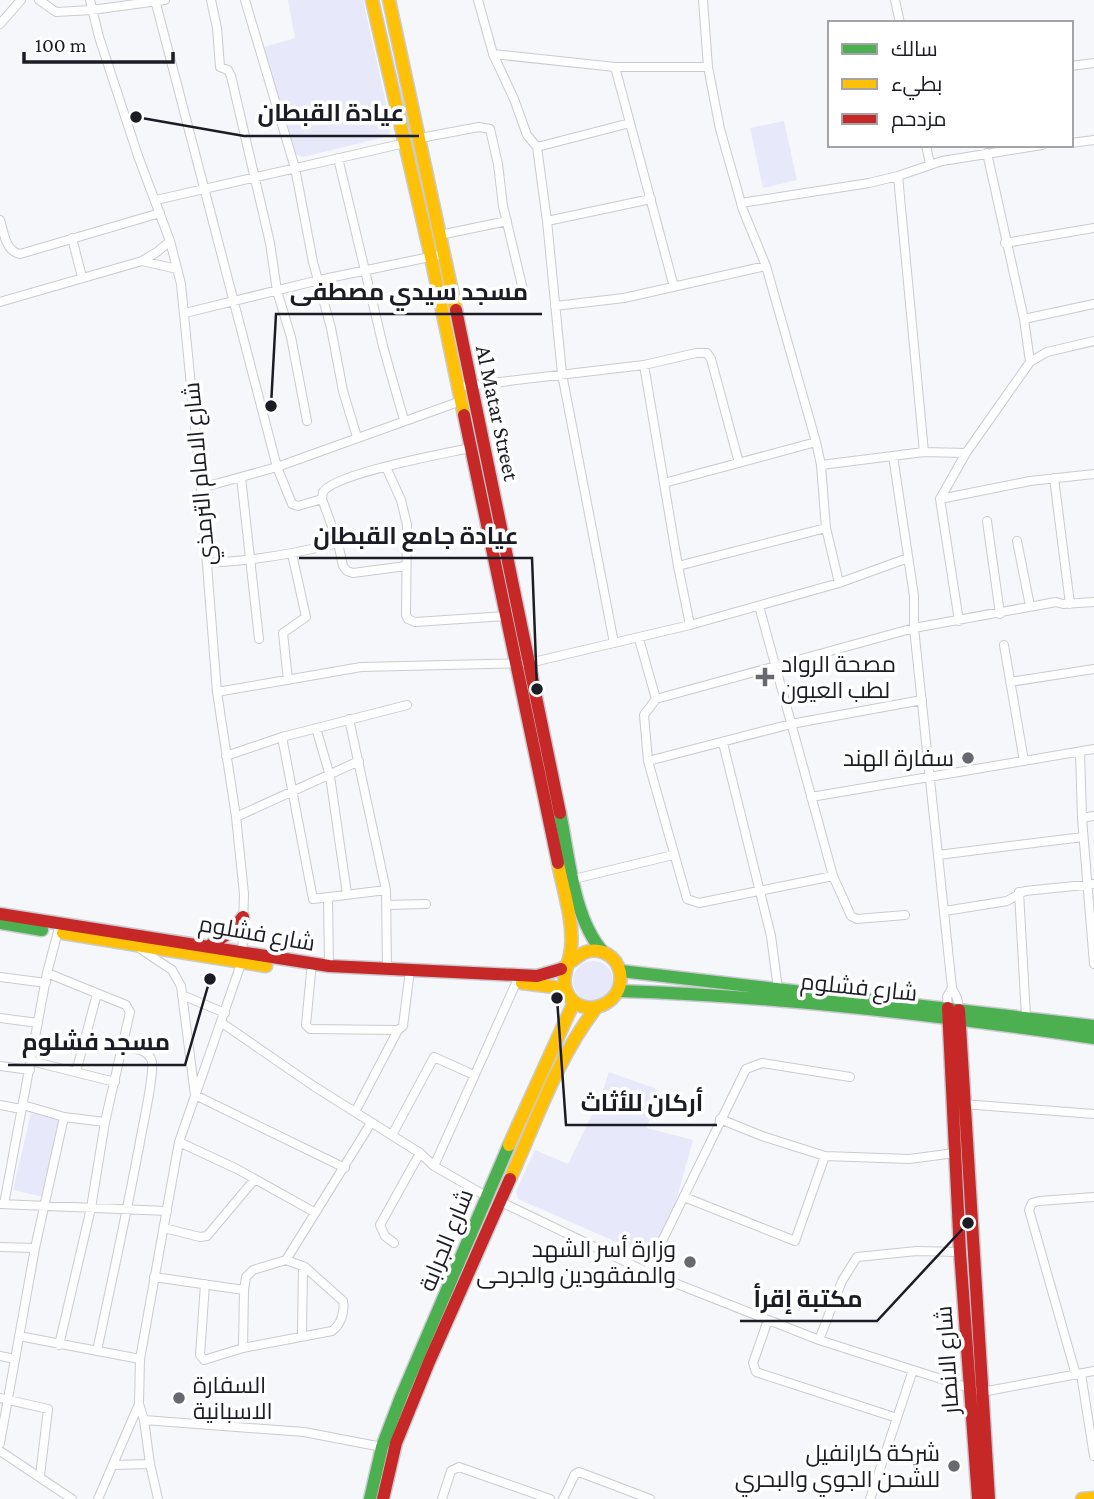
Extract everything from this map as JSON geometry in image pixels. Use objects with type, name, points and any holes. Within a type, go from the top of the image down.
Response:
[{"type":"main road","points":[[372,0],[405,143],[438,255]]},
{"type":"main road","name":"Al Matar Street","points":[[389,0],[440,235],[438,255],[463,391],[522,663],[584,922],[594,943],[603,952]]},
{"type":"main road","points":[[463,391],[470,447],[506,616],[522,663],[571,928],[572,944],[564,979],[571,998]]},
{"type":"main road","name":"شارع فشلوم","points":[[0,914],[126,943],[329,966],[512,979]]},
{"type":"main road","points":[[209,946],[232,931],[243,917]]},
{"type":"main road","name":"شارع فشلوم","points":[[0,923],[209,946],[269,967],[312,972],[408,978],[512,979]]},
{"type":"main road","points":[[587,951],[603,952],[617,963],[622,981],[614,999],[596,1008],[588,1007],[554,987],[512,979],[549,974],[568,965],[579,953],[587,951]]},
{"type":"main road","name":"شارع فشلوم","points":[[621,971],[953,1013],[1094,1038]]},
{"type":"main road","name":"شارع فشلوم","points":[[619,991],[745,995],[1026,1017],[1094,1026]]},
{"type":"main road","name":"شارع الجرابة","points":[[383,1499],[396,1443],[486,1196],[571,998]]},
{"type":"main road","name":"شارع الجرابة","points":[[370,1499],[382,1447],[452,1294],[499,1201],[559,1069],[585,1022],[596,1008]]},
{"type":"main road","name":"شارع الانصار","points":[[953,1013],[964,1104],[978,1499]]},
{"type":"main road","name":"شارع الانصار","points":[[953,1013],[960,1252],[989,1499]]},
{"type":"main road","points":[[1082,1499],[1094,1498]]},
{"type":"street","points":[[0,24],[22,0]]},
{"type":"street","points":[[39,0],[56,12],[93,10],[159,0],[277,467],[292,504],[298,506],[322,499]]},
{"type":"street","name":"شارع الامام الترمذي","points":[[90,0],[99,37],[138,156],[170,241],[185,313],[217,692],[236,817],[244,894],[242,957],[222,1023],[179,1142],[140,1359],[139,1405]]},
{"type":"street","points":[[211,0],[217,28],[220,67],[228,69],[232,76],[270,243],[277,290],[288,322],[307,421]]},
{"type":"street","points":[[245,0],[295,168],[313,262],[331,328],[343,391],[357,437]]},
{"type":"street","points":[[478,0],[494,54],[527,135],[537,147],[562,374],[614,643]]},
{"type":"street","points":[[704,0],[708,67],[720,130],[741,203],[766,266],[816,442],[827,528],[839,583]]},
{"type":"street","points":[[895,0],[900,21]]},
{"type":"street","points":[[494,54],[615,67],[708,67]]},
{"type":"street","points":[[1073,66],[1094,63]]},
{"type":"street","points":[[615,67],[674,287]]},
{"type":"street","points":[[537,147],[630,123]]},
{"type":"street","points":[[420,138],[479,127],[490,129],[506,220],[524,294]]},
{"type":"street","points":[[1073,142],[1094,140]]},
{"type":"street","points":[[156,200],[405,143]]},
{"type":"street","points":[[926,147],[930,163]]},
{"type":"street","points":[[741,203],[848,187],[898,176],[930,163],[1028,147]]},
{"type":"street","points":[[987,153],[1024,319],[1030,362]]},
{"type":"street","points":[[338,158],[404,420]]},
{"type":"street","points":[[898,176],[924,452]]},
{"type":"street","points":[[547,221],[651,199]]},
{"type":"street","points":[[0,220],[8,246],[17,254],[160,213]]},
{"type":"street","points":[[440,235],[506,220]]},
{"type":"street","points":[[1005,243],[1094,228]]},
{"type":"street","points":[[72,238],[82,276]]},
{"type":"street","points":[[0,302],[82,276],[142,261],[170,241]]},
{"type":"street","points":[[185,313],[319,280],[438,255]]},
{"type":"street","points":[[142,261],[177,269]]},
{"type":"street","points":[[555,306],[624,298],[766,266]]},
{"type":"street","points":[[1024,319],[1094,304]]},
{"type":"street","points":[[959,621],[940,499],[966,453],[1030,362],[1047,352],[1094,341]]},
{"type":"street","points":[[201,488],[277,467],[404,420],[463,391],[562,374],[645,365],[696,353],[709,355],[739,463]]},
{"type":"street","points":[[645,365],[690,625]]},
{"type":"street","points":[[664,483],[816,442]]},
{"type":"street","points":[[406,566],[350,573],[343,566],[322,499],[323,492],[327,486],[386,467],[470,447]]},
{"type":"street","points":[[821,465],[924,452],[966,453]]},
{"type":"street","points":[[893,456],[914,596],[914,628],[929,777],[952,988],[957,998],[953,1013]]},
{"type":"street","points":[[386,467],[405,512],[407,525],[405,615],[410,621],[506,616]]},
{"type":"street","points":[[940,499],[1054,478],[1094,474]]},
{"type":"street","points":[[241,477],[259,639]]},
{"type":"street","points":[[1054,478],[1070,604]]},
{"type":"street","points":[[988,521],[1000,614]]},
{"type":"street","points":[[678,566],[827,528]]},
{"type":"street","points":[[1017,541],[1030,607]]},
{"type":"street","points":[[206,563],[250,561],[338,544]]},
{"type":"street","points":[[288,680],[283,633],[306,617],[292,554]]},
{"type":"street","points":[[217,692],[361,667],[522,663],[639,639],[839,583],[908,558]]},
{"type":"street","points":[[833,876],[699,903],[692,902],[684,894],[649,761],[644,715],[656,699],[914,628],[1056,602],[1094,602]]},
{"type":"street","points":[[759,606],[833,876],[851,916],[857,919],[905,915]]},
{"type":"street","points":[[639,639],[656,699]]},
{"type":"street","points":[[1004,645],[1024,761]]},
{"type":"street","points":[[1010,682],[1094,669]]},
{"type":"street","points":[[649,761],[791,724],[922,700]]},
{"type":"street","points":[[226,755],[282,737],[407,705]]},
{"type":"street","points":[[349,719],[386,890],[387,969]]},
{"type":"street","points":[[316,728],[330,776],[347,894]]},
{"type":"street","points":[[282,737],[313,899],[386,890]]},
{"type":"street","points":[[723,743],[772,940],[778,989]]},
{"type":"street","points":[[811,797],[1094,749]]},
{"type":"street","points":[[1080,752],[1083,837],[1091,884],[1094,964]]},
{"type":"street","points":[[653,778],[659,758]]},
{"type":"street","points":[[236,817],[359,761]]},
{"type":"street","points":[[1082,818],[1094,816]]},
{"type":"street","points":[[938,855],[1083,837]]},
{"type":"street","points":[[574,879],[673,855]]},
{"type":"street","points":[[945,911],[1007,901],[1019,892],[1091,884]]},
{"type":"street","points":[[1019,892],[1026,1017]]},
{"type":"street","points":[[328,897],[329,966]]},
{"type":"street","points":[[386,905],[426,904]]},
{"type":"street","points":[[58,928],[22,1107],[4,1177],[2,1204],[167,1211]]},
{"type":"street","points":[[126,943],[143,950],[177,974],[195,1095],[345,1168]]},
{"type":"street","points":[[312,972],[307,1028],[398,1030]]},
{"type":"street","points":[[47,973],[130,1008],[105,1122],[91,1208],[59,1345]]},
{"type":"street","points":[[0,977],[46,983]]},
{"type":"street","points":[[355,1112],[398,1030],[403,1026],[408,978]]},
{"type":"street","points":[[434,1166],[512,979]]},
{"type":"street","points":[[76,1072],[97,995]]},
{"type":"street","points":[[182,995],[225,1013]]},
{"type":"street","points":[[0,1018],[38,1023]]},
{"type":"street","points":[[222,1023],[420,1153],[434,1166],[486,1196]]},
{"type":"street","points":[[97,1351],[127,1209],[152,1061],[144,1050],[121,1047]]},
{"type":"street","points":[[392,1135],[434,1057],[474,1075]]},
{"type":"street","points":[[648,1272],[740,1077],[752,1065],[769,1063],[850,1077]]},
{"type":"street","points":[[0,1066],[30,1066],[76,1072],[115,1082]]},
{"type":"street","points":[[964,1104],[1094,1114]]},
{"type":"street","points":[[0,1105],[105,1122]]},
{"type":"street","points":[[0,1443],[4,1399],[15,1359],[35,1248],[64,1117]]},
{"type":"street","points":[[720,1119],[770,1139],[825,1156],[909,1159],[955,1153]]},
{"type":"street","points":[[243,1348],[244,1290],[249,1273],[286,1259],[371,1123]]},
{"type":"street","points":[[179,1142],[314,1212]]},
{"type":"street","points":[[394,1243],[385,1236],[380,1225],[420,1153]]},
{"type":"street","points":[[684,1197],[795,1241],[825,1156]]},
{"type":"street","points":[[164,1228],[200,1237],[208,1236],[254,1180]]},
{"type":"street","points":[[1094,1197],[1039,1201],[1032,1203],[1029,1210],[1079,1374],[1094,1456]]},
{"type":"street","points":[[499,1201],[648,1272],[818,1340],[976,1390],[1094,1371]]},
{"type":"street","points":[[0,1247],[35,1248]]},
{"type":"street","points":[[818,1340],[842,1281],[857,1257],[917,1251],[960,1252]]},
{"type":"street","points":[[205,1284],[201,1358],[208,1359],[302,1335],[327,1333],[336,1328],[344,1307],[342,1299],[303,1266],[286,1259]]},
{"type":"street","points":[[302,1335],[303,1266]]},
{"type":"street","points":[[154,1277],[244,1290]]},
{"type":"street","points":[[768,1320],[753,1363],[756,1372],[897,1419]]},
{"type":"street","points":[[19,1336],[140,1359]]},
{"type":"street","points":[[0,1356],[15,1359]]},
{"type":"street","points":[[870,1499],[913,1370]]},
{"type":"street","points":[[4,1399],[48,1409],[40,1476]]},
{"type":"street","points":[[139,1405],[145,1420],[150,1464],[158,1499]]},
{"type":"street","points":[[98,1499],[139,1405]]},
{"type":"street","points":[[145,1420],[304,1432],[382,1447]]},
{"type":"street","points":[[0,1451],[72,1499]]},
{"type":"street","points":[[113,1465],[150,1464]]},
{"type":"street","points":[[442,1499],[451,1471],[459,1466],[550,1499]]},
{"type":"street","points":[[563,1499],[575,1474],[579,1472],[650,1499]]},
{"type":"shaded area","points":[[288,0],[363,0],[391,126],[389,136],[303,157],[289,151],[261,48],[295,38]]},
{"type":"shaded area","points":[[784,121],[797,180],[763,188],[750,128]]},
{"type":"shaded area","points":[[593,961],[601,962],[607,967],[612,973],[612,989],[607,995],[601,1000],[593,1001],[585,1000],[579,995],[574,989],[573,981],[574,973],[579,967],[585,962]]},
{"type":"shaded area","points":[[609,1072],[657,1089],[647,1128],[693,1140],[669,1227],[646,1255],[518,1199],[516,1191],[535,1150],[568,1164],[601,1096]]},
{"type":"shaded area","points":[[31,1113],[61,1120],[43,1197],[13,1190]]},
{"type":"traffic: fast","points":[[560,813],[579,904],[585,922],[603,952]]},
{"type":"traffic: fast","points":[[0,923],[42,930]]},
{"type":"traffic: fast","points":[[621,971],[1094,1026]]},
{"type":"traffic: fast","points":[[619,991],[738,997],[857,1008],[1094,1038]]},
{"type":"traffic: fast","points":[[370,1499],[382,1447],[401,1397],[509,1145]]},
{"type":"traffic: slow","points":[[372,0],[464,415]]},
{"type":"traffic: slow","points":[[389,0],[456,310]]},
{"type":"traffic: slow","points":[[558,863],[572,938],[571,948],[569,958],[568,964],[565,974],[566,990],[573,1001],[592,1008],[612,999],[621,979],[615,961],[603,952],[585,952],[580,955],[571,962],[566,965],[561,969]]},
{"type":"traffic: slow","points":[[63,933],[266,966]]},
{"type":"traffic: slow","points":[[522,983],[554,987],[568,994]]},
{"type":"traffic: slow","points":[[509,1145],[574,1002]]},
{"type":"traffic: slow","points":[[510,1179],[559,1069],[582,1027],[596,1008]]},
{"type":"traffic: slow","points":[[1082,1499],[1094,1498]]},
{"type":"traffic: jam","points":[[456,310],[560,813]]},
{"type":"traffic: jam","points":[[464,415],[558,863]]},
{"type":"traffic: jam","points":[[0,914],[329,966],[537,976],[561,969]]},
{"type":"traffic: jam","points":[[209,946],[232,931],[243,917]]},
{"type":"traffic: jam","points":[[948,1008],[960,1252],[978,1499]]},
{"type":"traffic: jam","points":[[959,1010],[989,1499]]},
{"type":"traffic: jam","points":[[383,1499],[396,1443],[510,1179]]},
{"type":"place","name":"عيادة القبطان","points":[[136,117]]},
{"type":"place","name":"مسجد سيدي مصطفى","points":[[271,406]]},
{"type":"place","name":"مصحة الرواد لطب العيون","points":[[765,677]]},
{"type":"place","name":"عيادة جامع القبطان","points":[[537,689]]},
{"type":"place","name":"سفارة الهند","points":[[968,758]]},
{"type":"place","name":"مسجد فشلوم","points":[[210,979]]},
{"type":"place","name":"أركان للأثاث","points":[[557,998]]},
{"type":"place","name":"مكتبة إقرأ","points":[[968,1223]]},
{"type":"place","name":"وزارة أسر الشهد والمفقودين والجرحى","points":[[690,1262]]},
{"type":"place","name":"السفارة الاسبانية","points":[[179,1398]]},
{"type":"place","name":"شركة كارانفيل للشحن الجوي والبحري","points":[[954,1466]]}]
